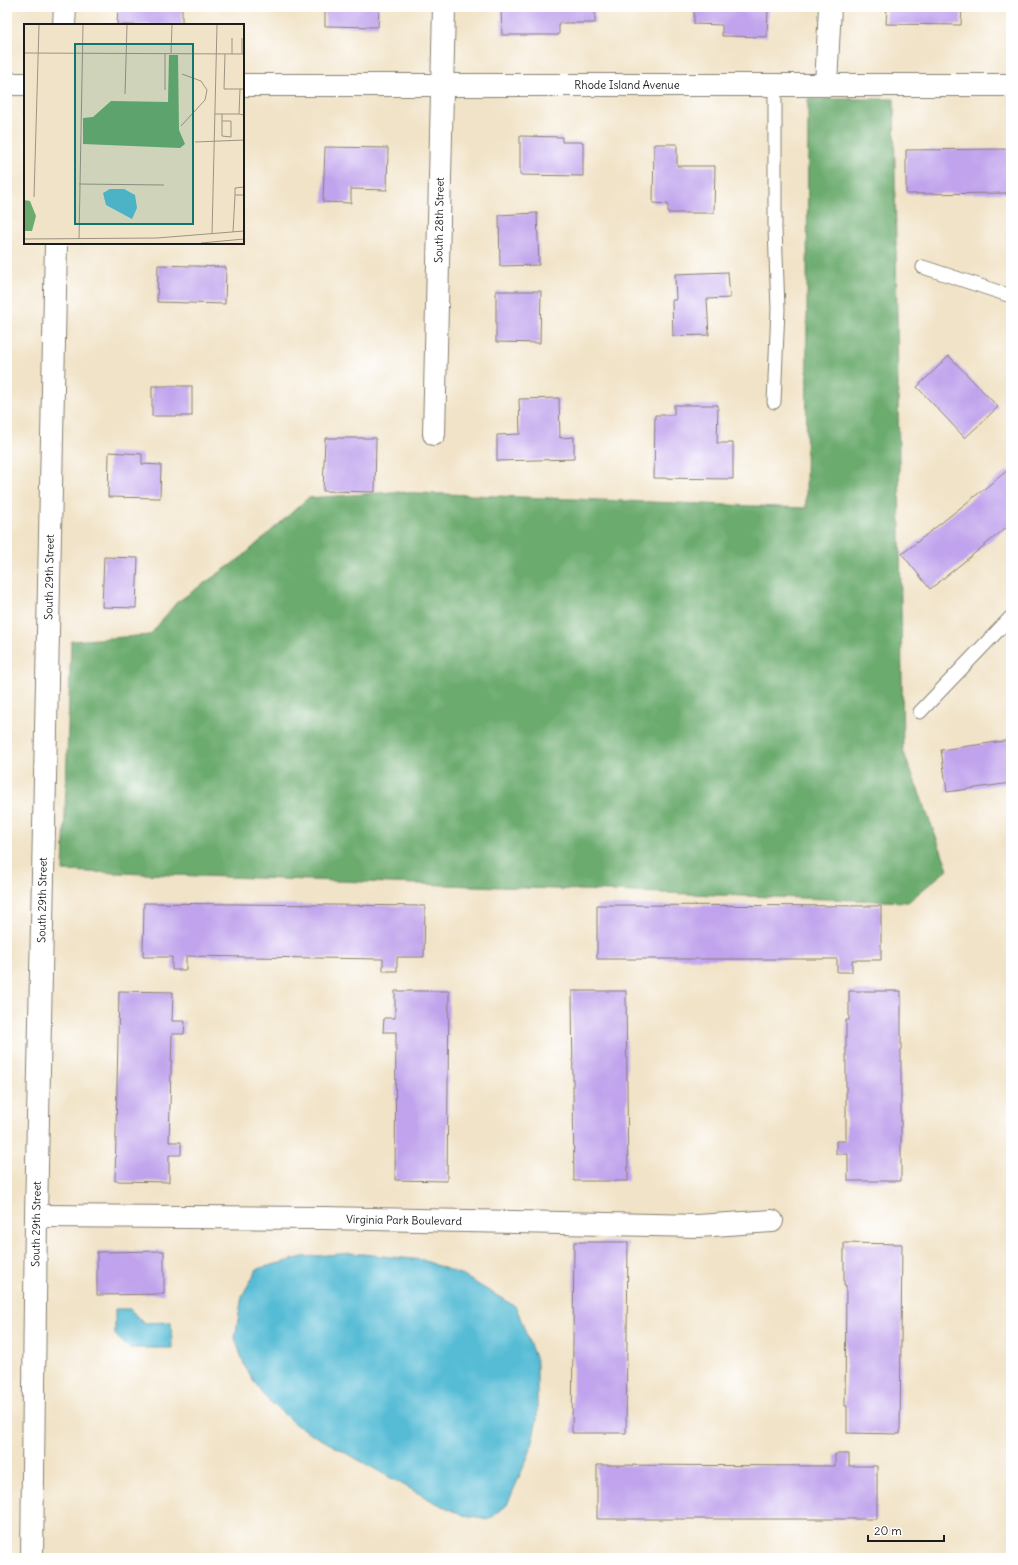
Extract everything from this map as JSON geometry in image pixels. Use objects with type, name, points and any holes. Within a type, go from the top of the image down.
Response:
[{"type":"street","points":[[64,24],[65,7]]},
{"type":"street","name":"South 28th Street","points":[[434,434],[444,7]]},
{"type":"street","points":[[826,84],[830,7]]},
{"type":"street","points":[[7,84],[24,84]]},
{"type":"street","name":"Rhode Island Avenue","points":[[244,85],[1011,85]]},
{"type":"street","name":"South 29th Street","points":[[32,1558],[36,1216],[56,244]]},
{"type":"street","name":"Virginia Park Boulevard","points":[[36,1216],[323,1218],[698,1226],[772,1221]]},
{"type":"lane","points":[[774,402],[778,309],[775,229],[775,84]]},
{"type":"lane","points":[[923,266],[1011,296]]},
{"type":"lane","points":[[920,712],[1011,617]]},
{"type":"green space","points":[[808,99],[894,99],[903,750],[948,869],[908,902],[63,871],[71,641],[150,635],[176,603],[242,557],[308,498],[393,492],[806,508]]},
{"type":"water","points":[[352,1253],[423,1260],[462,1275],[516,1307],[537,1363],[537,1420],[529,1454],[507,1505],[490,1519],[463,1515],[434,1502],[296,1425],[264,1396],[245,1367],[235,1338],[242,1296],[257,1269],[303,1257]]},
{"type":"water","points":[[115,1309],[130,1309],[143,1323],[171,1322],[172,1348],[128,1348],[115,1335]]},
{"type":"building","points":[[118,7],[182,7],[182,24],[117,24]]},
{"type":"building","points":[[325,7],[379,7],[378,27],[325,26]]},
{"type":"building","points":[[501,7],[595,7],[595,23],[559,23],[559,35],[502,35]]},
{"type":"building","points":[[694,7],[768,7],[767,37],[722,36],[722,25],[694,24]]},
{"type":"building","points":[[887,7],[962,7],[961,25],[886,24]]},
{"type":"building","points":[[520,136],[562,137],[562,142],[583,142],[583,176],[520,175]]},
{"type":"building","points":[[654,144],[677,144],[677,166],[715,166],[714,213],[668,213],[668,204],[653,203]]},
{"type":"building","points":[[325,147],[388,148],[387,190],[351,189],[351,203],[323,202]]},
{"type":"building","points":[[1009,149],[1010,193],[906,194],[906,150]]},
{"type":"building","points":[[537,213],[539,265],[500,266],[499,215]]},
{"type":"building","points":[[158,265],[226,267],[225,304],[157,302]]},
{"type":"building","points":[[728,272],[730,298],[707,299],[709,335],[673,336],[672,300],[676,300],[675,274]]},
{"type":"building","points":[[496,291],[541,291],[540,343],[496,342]]},
{"type":"building","points":[[949,356],[998,407],[965,438],[917,387]]},
{"type":"building","points":[[152,386],[192,386],[192,416],[152,416]]},
{"type":"building","points":[[559,398],[560,438],[574,437],[574,459],[497,461],[497,435],[520,434],[519,399]]},
{"type":"building","points":[[674,405],[718,405],[717,443],[733,443],[733,479],[654,478],[655,415],[674,415]]},
{"type":"building","points":[[325,438],[376,438],[375,492],[323,491]]},
{"type":"building","points":[[109,452],[142,454],[142,464],[161,465],[160,498],[108,497]]},
{"type":"building","points":[[1008,470],[1011,474],[1011,524],[930,589],[902,554]]},
{"type":"building","points":[[104,557],[138,558],[136,608],[102,607]]},
{"type":"building","points":[[1011,740],[1011,783],[947,792],[941,750]]},
{"type":"building","points":[[144,903],[425,906],[424,957],[397,957],[397,971],[383,971],[383,959],[186,956],[186,970],[172,970],[172,957],[143,957]]},
{"type":"building","points":[[597,905],[881,906],[881,960],[852,960],[852,972],[837,972],[837,959],[597,959]]},
{"type":"building","points":[[119,991],[173,992],[172,1021],[185,1021],[184,1034],[172,1034],[169,1142],[181,1142],[181,1155],[169,1155],[169,1182],[115,1181]]},
{"type":"building","points":[[395,991],[449,991],[447,1181],[395,1180],[396,1032],[383,1032],[384,1018],[395,1018]]},
{"type":"building","points":[[572,991],[626,991],[628,1181],[574,1181]]},
{"type":"building","points":[[849,991],[901,991],[901,1181],[848,1181],[848,1154],[836,1154],[836,1141],[846,1141],[846,1020],[849,1020]]},
{"type":"building","points":[[574,1242],[628,1242],[626,1433],[572,1433]]},
{"type":"building","points":[[844,1243],[902,1244],[900,1434],[847,1433],[847,1406],[845,1406],[846,1285],[844,1285]]},
{"type":"building","points":[[164,1251],[164,1294],[97,1295],[97,1252]]},
{"type":"building","points":[[835,1454],[849,1454],[849,1466],[877,1466],[877,1519],[597,1519],[597,1465],[835,1466]]}]
